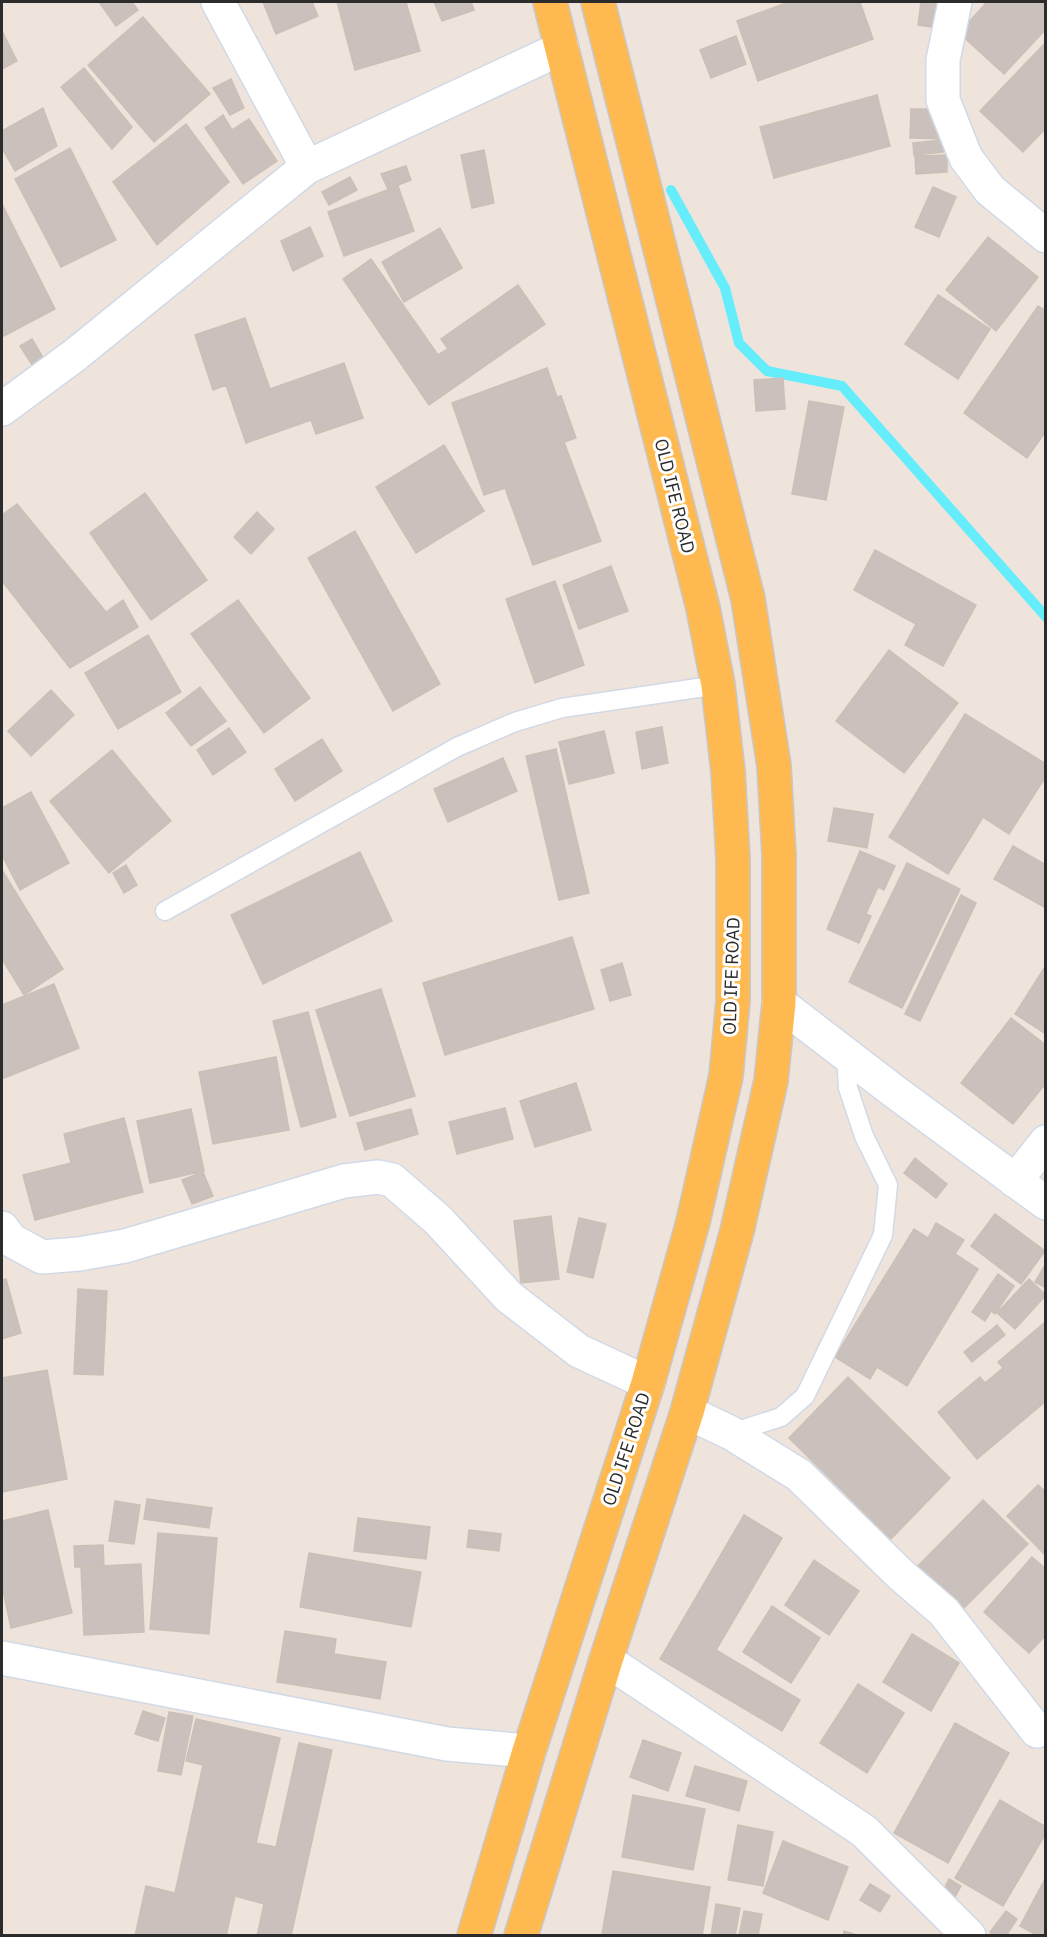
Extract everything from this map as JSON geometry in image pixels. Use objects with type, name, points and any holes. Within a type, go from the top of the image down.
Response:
[{"type":"main road","name":"OLD IFE ROAD","points":[[474,1935],[529,1752],[648,1383],[693,1222],[726,1076],[733,1001],[733,859],[728,771],[718,686],[703,608],[550,2]]},
{"type":"main road","points":[[521,1935],[606,1660],[687,1412],[737,1231],[771,1081],[779,1003],[779,856],[774,766],[748,599],[598,2]]},
{"type":"main road","points":[[639,356],[684,345]]},
{"type":"street","points":[[218,2],[307,167]]},
{"type":"street","points":[[956,2],[943,60],[943,100],[966,158],[990,190],[1046,236]]},
{"type":"street","points":[[2,409],[75,355],[307,167],[562,48]]},
{"type":"street","points":[[779,1003],[1046,1203]]},
{"type":"street","points":[[1016,1181],[1046,1142]]},
{"type":"street","points":[[2,1228],[11,1240],[42,1257],[79,1254],[125,1246],[344,1181],[378,1177],[392,1180],[438,1220],[509,1297],[579,1351],[648,1383]]},
{"type":"street","points":[[687,1412],[731,1433],[799,1475],[900,1574],[944,1612],[1037,1731]]},
{"type":"street","points":[[2,1658],[447,1744],[529,1752]]},
{"type":"street","points":[[606,1660],[864,1831],[969,1935]]},
{"type":"lane","points":[[165,911],[457,747],[515,722],[562,708],[718,686]]},
{"type":"lane","points":[[731,1433],[781,1417],[805,1396],[883,1235],[888,1185],[864,1136],[848,1088],[846,1054]]},
{"type":"building","points":[[99,2],[132,2],[138,10],[116,26]]},
{"type":"building","points":[[263,2],[312,2],[318,16],[276,34]]},
{"type":"building","points":[[337,2],[406,2],[420,51],[355,70]]},
{"type":"building","points":[[434,2],[471,2],[474,10],[442,21]]},
{"type":"building","points":[[789,2],[860,2],[873,39],[758,81],[737,21]]},
{"type":"building","points":[[921,2],[949,2],[945,29],[918,25]]},
{"type":"building","points":[[987,2],[1046,2],[1046,29],[1004,74],[959,33]]},
{"type":"building","points":[[143,17],[210,94],[154,142],[88,65]]},
{"type":"building","points":[[2,31],[17,61],[2,69]]},
{"type":"building","points":[[736,36],[746,64],[711,78],[700,50]]},
{"type":"building","points":[[1046,42],[1046,128],[1023,152],[980,111]]},
{"type":"building","points":[[84,68],[132,127],[112,149],[61,87]]},
{"type":"building","points":[[231,79],[244,108],[230,115],[213,88]]},
{"type":"building","points":[[877,95],[890,146],[774,178],[760,127]]},
{"type":"building","points":[[43,108],[57,146],[15,171],[2,148],[2,131]]},
{"type":"building","points":[[911,109],[944,109],[943,139],[910,138]]},
{"type":"building","points":[[223,115],[232,130],[249,119],[277,161],[243,184],[205,128]]},
{"type":"building","points":[[186,124],[229,182],[157,245],[113,182]]},
{"type":"building","points":[[943,140],[943,152],[914,155],[913,143]]},
{"type":"building","points":[[70,148],[116,240],[61,267],[15,179]]},
{"type":"building","points":[[484,150],[494,203],[472,208],[461,155]]},
{"type":"building","points":[[947,155],[947,172],[916,174],[915,156]]},
{"type":"building","points":[[406,166],[411,180],[388,189],[381,174]]},
{"type":"building","points":[[350,177],[357,190],[329,205],[322,192]]},
{"type":"building","points":[[398,186],[414,231],[344,256],[328,212]]},
{"type":"building","points":[[933,187],[956,197],[939,237],[915,227]]},
{"type":"building","points":[[2,204],[55,309],[4,336],[2,331]]},
{"type":"building","points":[[310,227],[323,256],[293,271],[281,241]]},
{"type":"building","points":[[440,228],[462,268],[404,302],[382,262]]},
{"type":"building","points":[[988,237],[1038,277],[996,331],[946,290]]},
{"type":"building","points":[[371,259],[438,355],[448,349],[441,339],[518,285],[545,324],[429,405],[343,279]]},
{"type":"building","points":[[938,295],[990,329],[958,379],[905,344]]},
{"type":"building","points":[[1038,306],[1046,311],[1046,431],[1027,458],[964,413]]},
{"type":"building","points":[[245,318],[270,389],[344,363],[363,418],[316,434],[311,420],[246,443],[226,385],[213,390],[195,335]]},
{"type":"building","points":[[32,339],[45,361],[34,368],[20,346]]},
{"type":"building","points":[[547,368],[557,397],[561,396],[576,438],[564,442],[601,541],[533,565],[505,488],[484,495],[452,403]]},
{"type":"building","points":[[783,378],[785,409],[756,411],[754,380]]},
{"type":"building","points":[[809,401],[844,407],[826,500],[792,494]]},
{"type":"building","points":[[444,445],[484,511],[416,553],[376,487]]},
{"type":"building","points":[[145,493],[207,580],[151,620],[90,533]]},
{"type":"building","points":[[17,504],[106,612],[123,600],[138,627],[70,668],[2,581],[2,515]]},
{"type":"building","points":[[257,512],[274,529],[251,554],[234,537]]},
{"type":"building","points":[[355,531],[440,684],[393,711],[308,558]]},
{"type":"building","points":[[875,550],[976,605],[943,666],[905,645],[916,624],[854,590]]},
{"type":"building","points":[[611,566],[628,611],[579,629],[563,585]]},
{"type":"building","points":[[555,581],[584,665],[535,683],[506,599]]},
{"type":"building","points":[[238,600],[310,698],[264,733],[191,634]]},
{"type":"building","points":[[148,635],[181,692],[118,729],[85,673]]},
{"type":"building","points":[[889,650],[958,703],[904,773],[836,721]]},
{"type":"building","points":[[200,687],[226,721],[191,746],[166,713]]},
{"type":"building","points":[[51,690],[74,715],[31,756],[8,731]]},
{"type":"building","points":[[965,714],[1046,764],[1046,776],[1009,834],[983,817],[948,874],[889,837]]},
{"type":"building","points":[[662,727],[668,763],[642,769],[636,732]]},
{"type":"building","points":[[229,728],[246,752],[213,775],[197,750]]},
{"type":"building","points":[[604,731],[614,773],[569,784],[559,742]]},
{"type":"building","points":[[322,739],[342,771],[295,801],[275,769]]},
{"type":"building","points":[[556,749],[589,893],[559,900],[526,756]]},
{"type":"building","points":[[112,750],[171,821],[109,873],[50,801]]},
{"type":"building","points":[[503,758],[517,791],[448,822],[434,789]]},
{"type":"building","points":[[31,792],[69,863],[20,890],[2,855],[2,808]]},
{"type":"building","points":[[834,808],[873,814],[867,848],[828,841]]},
{"type":"building","points":[[1013,846],[1046,865],[1046,908],[994,879]]},
{"type":"building","points":[[860,851],[895,866],[884,890],[878,887],[866,914],[871,916],[859,943],[827,929]]},
{"type":"building","points":[[360,852],[392,921],[263,984],[231,915]]},
{"type":"building","points":[[907,863],[960,889],[902,1008],[849,982]]},
{"type":"building","points":[[126,865],[137,885],[124,893],[113,873]]},
{"type":"building","points":[[2,870],[63,969],[24,995],[2,959]]},
{"type":"building","points":[[961,895],[976,903],[920,1021],[905,1014]]},
{"type":"building","points":[[572,937],[594,1009],[445,1055],[423,983]]},
{"type":"building","points":[[622,963],[631,995],[610,1001],[601,970]]},
{"type":"building","points":[[1046,965],[1046,1034],[1015,1014]]},
{"type":"building","points":[[54,984],[79,1048],[2,1079],[2,1005]]},
{"type":"building","points":[[381,989],[415,1096],[350,1116],[316,1010]]},
{"type":"building","points":[[308,1012],[336,1117],[301,1127],[273,1021]]},
{"type":"building","points":[[1011,1018],[1046,1045],[1046,1083],[1013,1124],[961,1083]]},
{"type":"building","points":[[276,1057],[289,1130],[213,1144],[199,1072]]},
{"type":"building","points":[[576,1083],[591,1130],[535,1147],[520,1101]]},
{"type":"building","points":[[505,1108],[513,1139],[457,1154],[449,1122]]},
{"type":"building","points":[[191,1109],[204,1171],[150,1183],[137,1121]]},
{"type":"building","points":[[411,1109],[418,1134],[365,1150],[357,1123]]},
{"type":"building","points":[[124,1118],[143,1192],[35,1220],[23,1175],[71,1163],[64,1134]]},
{"type":"building","points":[[915,1158],[947,1184],[936,1198],[904,1173]]},
{"type":"building","points":[[203,1172],[213,1196],[192,1204],[182,1180]]},
{"type":"building","points":[[995,1214],[1045,1251],[1021,1284],[971,1246]]},
{"type":"building","points":[[551,1216],[559,1279],[521,1283],[514,1221]]},
{"type":"building","points":[[579,1218],[606,1224],[593,1278],[567,1272]]},
{"type":"building","points":[[936,1223],[964,1240],[955,1254],[978,1269],[907,1386],[877,1367],[870,1379],[835,1357],[914,1229],[928,1238]]},
{"type":"building","points":[[1046,1266],[1046,1288],[1035,1282]]},
{"type":"building","points":[[998,1274],[1014,1286],[995,1314],[991,1311],[985,1321],[972,1312]]},
{"type":"building","points":[[6,1279],[21,1333],[2,1339],[2,1280]]},
{"type":"building","points":[[1029,1279],[1046,1295],[1015,1329],[997,1313]]},
{"type":"building","points":[[78,1289],[107,1291],[103,1375],[74,1374]]},
{"type":"building","points":[[1044,1323],[1046,1401],[977,1459],[938,1412],[980,1377],[985,1383],[1003,1368],[998,1362]]},
{"type":"building","points":[[997,1325],[1005,1335],[972,1362],[964,1352]]},
{"type":"building","points":[[47,1370],[67,1479],[2,1492],[2,1378]]},
{"type":"building","points":[[848,1377],[950,1478],[891,1539],[789,1438]]},
{"type":"building","points":[[1038,1485],[1046,1492],[1046,1556],[1007,1516]]},
{"type":"building","points":[[147,1499],[212,1508],[209,1528],[144,1519]]},
{"type":"building","points":[[983,1500],[1028,1544],[958,1614],[914,1570]]},
{"type":"building","points":[[115,1501],[140,1505],[134,1544],[109,1541]]},
{"type":"building","points":[[48,1510],[72,1613],[11,1628],[2,1586],[2,1521]]},
{"type":"building","points":[[744,1515],[782,1538],[716,1650],[800,1700],[782,1731],[660,1659]]},
{"type":"building","points":[[358,1518],[430,1527],[426,1559],[354,1551]]},
{"type":"building","points":[[469,1530],[501,1534],[499,1551],[467,1547]]},
{"type":"building","points":[[158,1533],[217,1538],[209,1634],[150,1629]]},
{"type":"building","points":[[103,1545],[104,1566],[75,1567],[74,1546]]},
{"type":"building","points":[[309,1553],[421,1572],[411,1627],[300,1607]]},
{"type":"building","points":[[1032,1557],[1046,1569],[1046,1635],[1029,1653],[984,1612]]},
{"type":"building","points":[[814,1560],[859,1591],[829,1635],[785,1605]]},
{"type":"building","points":[[141,1564],[144,1632],[84,1635],[81,1567]]},
{"type":"building","points":[[772,1606],[820,1638],[791,1683],[743,1652]]},
{"type":"building","points":[[285,1631],[336,1639],[334,1654],[386,1662],[380,1699],[277,1682]]},
{"type":"building","points":[[912,1634],[959,1663],[931,1711],[883,1682]]},
{"type":"building","points":[[858,1684],[904,1713],[867,1773],[820,1743]]},
{"type":"building","points":[[143,1711],[165,1718],[158,1741],[135,1734]]},
{"type":"building","points":[[169,1712],[193,1716],[181,1775],[158,1771]]},
{"type":"building","points":[[196,1719],[280,1738],[256,1843],[276,1847],[299,1743],[332,1750],[291,1936],[257,1936],[264,1904],[235,1896],[226,1936],[135,1936],[146,1886],[175,1893],[203,1765],[186,1761]]},
{"type":"building","points":[[955,1723],[1009,1753],[948,1863],[894,1833]]},
{"type":"building","points":[[643,1740],[681,1753],[668,1791],[630,1777]]},
{"type":"building","points":[[695,1766],[747,1781],[739,1811],[686,1796]]},
{"type":"building","points":[[633,1795],[705,1809],[693,1870],[622,1857]]},
{"type":"building","points":[[1000,1800],[1046,1827],[1046,1833],[1003,1906],[955,1878]]},
{"type":"building","points":[[738,1825],[773,1832],[763,1886],[728,1880]]},
{"type":"building","points":[[783,1841],[848,1867],[828,1920],[763,1893]]},
{"type":"building","points":[[613,1871],[710,1887],[702,1936],[602,1934]]},
{"type":"building","points":[[1046,1877],[1046,1936],[1038,1936],[1020,1926]]},
{"type":"building","points":[[949,1879],[961,1886],[955,1897],[943,1891]]},
{"type":"building","points":[[870,1884],[890,1896],[880,1912],[860,1900]]},
{"type":"building","points":[[716,1904],[740,1908],[735,1936],[711,1936]]},
{"type":"building","points":[[744,1911],[762,1914],[758,1936],[739,1936]]},
{"type":"building","points":[[1006,1911],[1017,1919],[1006,1936],[995,1936],[990,1932]]},
{"type":"building","points":[[844,1931],[860,1936],[843,1936]]},
{"type":"waterway","points":[[671,190],[725,288],[739,343],[767,371],[842,386],[1046,617]]}]
